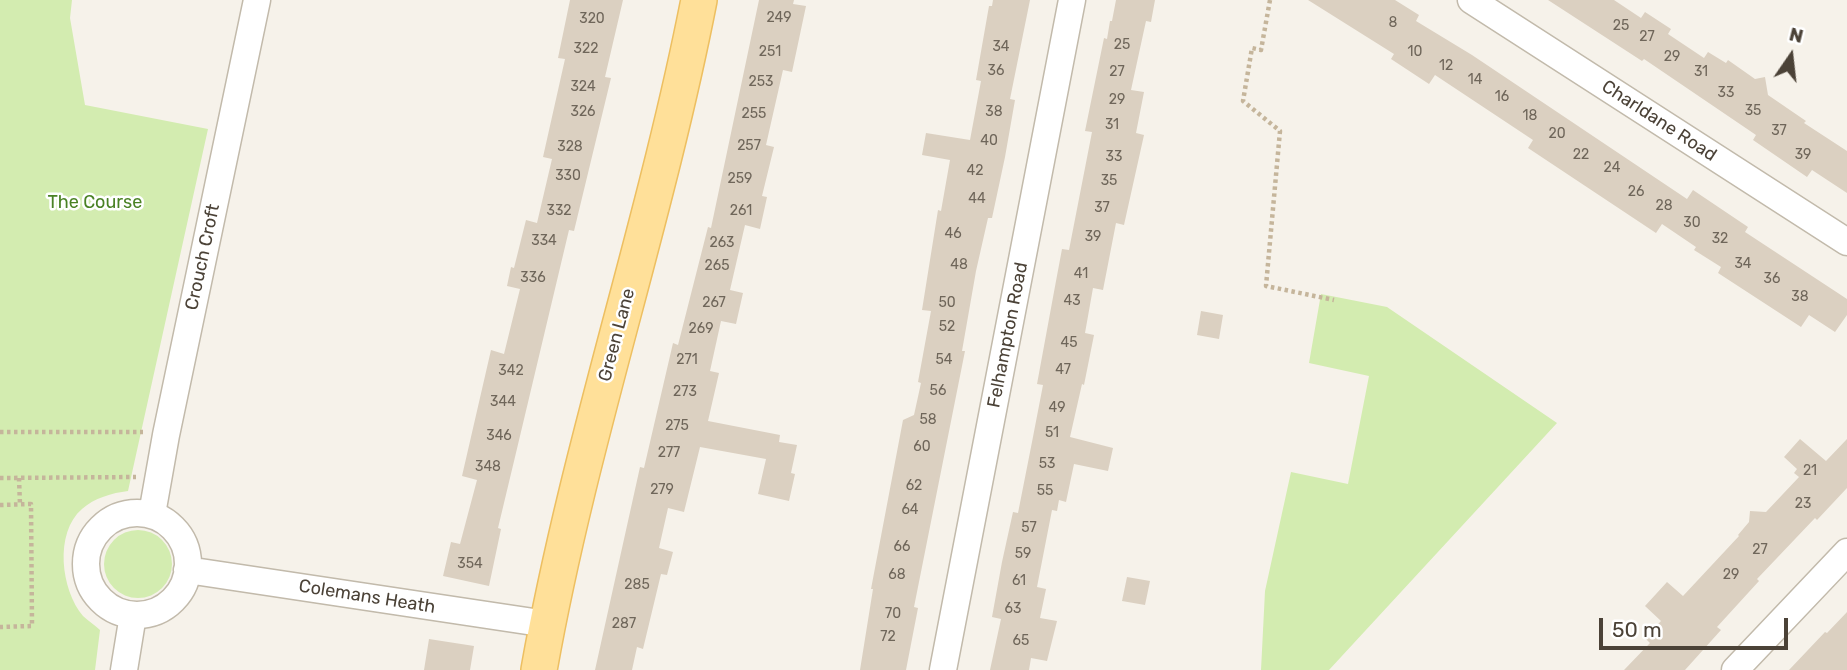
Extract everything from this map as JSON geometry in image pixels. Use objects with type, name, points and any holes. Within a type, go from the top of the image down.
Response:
[{"type":"main road","name":"Green Lane","points":[[539,670],[590,436],[690,48],[699,0]]},
{"type":"street","name":"Crouch Croft","points":[[152,514],[257,0]]},
{"type":"street","name":"Felhampton Road","points":[[943,670],[1072,0]]},
{"type":"street","name":"Charldane Road","points":[[1471,0],[1847,242]]},
{"type":"street","points":[[124,514],[152,514],[168,523],[180,536],[187,551],[187,570],[180,592],[168,605],[152,613],[133,615],[116,610],[101,600],[90,586],[86,568],[87,551],[95,534],[107,522],[124,514]]},
{"type":"street","points":[[1735,670],[1847,552]]},
{"type":"street","name":"Colemans Heath","points":[[187,570],[547,624]]},
{"type":"street","points":[[124,670],[133,615]]},
{"type":"path","points":[[1270,0],[1261,50],[1252,48],[1243,101],[1280,131],[1266,286],[1334,299]]},
{"type":"path","points":[[0,432],[141,432],[166,435]]},
{"type":"path","points":[[0,478],[158,478]]},
{"type":"path","points":[[19,478],[20,505]]},
{"type":"path","points":[[0,505],[31,504],[28,557],[32,626],[0,627]]},
{"type":"green space","name":"The Course","points":[[0,0],[72,0],[70,18],[85,105],[208,129],[128,491],[92,502],[73,519],[67,532],[64,562],[70,592],[83,616],[100,630],[95,670],[0,670]]},
{"type":"green space","points":[[1321,294],[1387,307],[1557,423],[1329,670],[1261,670],[1265,591],[1291,472],[1348,484],[1369,376],[1309,363]]},
{"type":"green space","points":[[131,530],[145,530],[157,535],[167,545],[172,564],[167,583],[157,593],[145,598],[131,598],[119,593],[109,583],[104,571],[104,557],[109,545],[119,535]]},
{"type":"building","points":[[570,0],[623,0],[605,77],[611,78],[574,231],[569,230],[498,528],[501,529],[489,586],[443,576],[451,542],[460,544],[477,480],[462,476],[491,350],[504,354],[520,289],[507,286],[511,267],[514,268],[526,220],[537,223],[552,159],[543,157],[565,59],[558,58]]},
{"type":"building","points":[[759,0],[794,0],[793,4],[806,6],[792,72],[783,70],[766,145],[774,147],[762,196],[767,197],[760,229],[745,225],[730,290],[743,293],[736,324],[721,321],[710,371],[719,373],[708,421],[780,435],[779,442],[797,445],[791,473],[795,474],[789,501],[758,494],[766,459],[700,447],[684,512],[668,508],[659,548],[673,552],[667,575],[661,574],[643,649],[637,647],[632,670],[595,670],[640,467],[644,468],[673,343],[678,345],[708,227],[711,228]]},
{"type":"building","points":[[993,0],[1030,0],[1010,99],[1015,100],[1005,157],[992,218],[988,218],[976,271],[962,351],[965,351],[914,607],[918,608],[906,670],[860,670],[871,589],[903,420],[914,415],[921,383],[918,382],[931,311],[922,310],[938,210],[941,211],[950,160],[922,155],[926,133],[970,140],[981,81],[976,80],[989,6],[992,6]]},
{"type":"building","points":[[1116,0],[1155,0],[1151,22],[1146,21],[1131,90],[1144,92],[1136,133],[1144,135],[1124,225],[1116,223],[1103,290],[1093,288],[1085,333],[1094,335],[1070,437],[1113,448],[1108,471],[1074,464],[1066,502],[1059,500],[1057,511],[1052,510],[1037,587],[1046,589],[1040,618],[1057,621],[1047,661],[1031,658],[1029,670],[990,670],[1001,619],[992,617],[1002,562],[1013,512],[1018,513],[1043,385],[1037,384],[1062,249],[1069,250],[1092,132],[1085,131],[1104,38],[1107,39]]},
{"type":"building","points":[[1308,0],[1395,0],[1419,15],[1416,21],[1472,55],[1687,199],[1693,190],[1748,227],[1745,232],[1847,299],[1847,315],[1835,332],[1809,315],[1801,327],[1718,273],[1721,267],[1694,250],[1696,247],[1662,224],[1656,233],[1528,148],[1533,140],[1435,75],[1429,84],[1391,59],[1394,54]]},
{"type":"building","points":[[1548,0],[1614,0],[1641,18],[1645,12],[1671,29],[1668,34],[1704,58],[1708,52],[1726,63],[1728,60],[1755,79],[1765,77],[1768,95],[1847,151],[1847,193],[1812,170],[1807,177],[1753,140],[1756,135],[1644,59],[1642,61]]},
{"type":"building","points":[[1201,311],[1223,315],[1219,339],[1197,335]]},
{"type":"building","points":[[1800,439],[1826,461],[1847,439],[1847,488],[1757,579],[1759,581],[1717,627],[1721,630],[1685,670],[1624,670],[1650,643],[1645,638],[1661,621],[1645,606],[1667,582],[1683,596],[1739,536],[1749,522],[1750,511],[1766,512],[1799,477],[1794,473],[1797,469],[1784,457]]},
{"type":"building","points":[[1127,577],[1150,581],[1145,605],[1122,601]]},
{"type":"building","points":[[1847,612],[1847,670],[1789,670],[1825,632]]},
{"type":"building","points":[[429,639],[474,646],[470,670],[424,670]]}]
